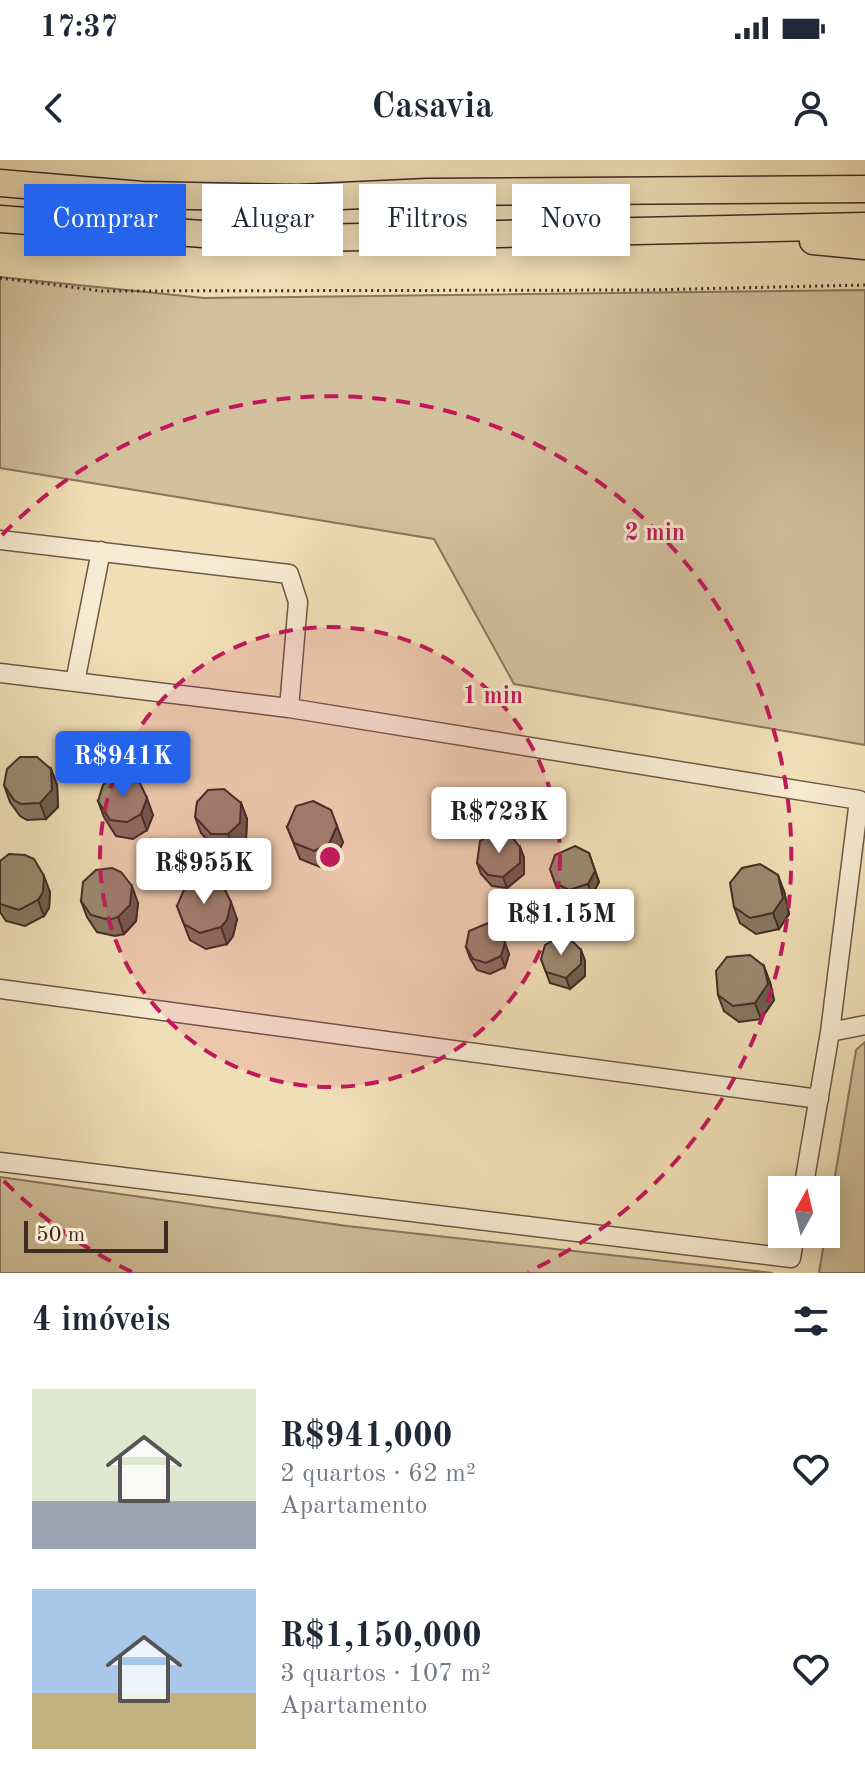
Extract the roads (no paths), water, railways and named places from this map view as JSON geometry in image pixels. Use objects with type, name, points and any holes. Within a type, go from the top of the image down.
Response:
[{"type":"highway","points":[[0,183],[142,195],[298,198],[427,192],[865,189]]},
{"type":"highway","points":[[0,219],[269,239],[865,226]]},
{"type":"highway","points":[[686,230],[865,246]]},
{"type":"lane","points":[[0,540],[289,574],[298,602],[289,708]]},
{"type":"lane","points":[[75,682],[101,551]]},
{"type":"lane","points":[[0,673],[289,708],[859,800],[830,1032],[805,1176]]},
{"type":"lane","points":[[0,989],[819,1099]]},
{"type":"lane","points":[[830,1032],[865,1025]]},
{"type":"lane","points":[[0,1162],[791,1258],[793,1248]]}]
